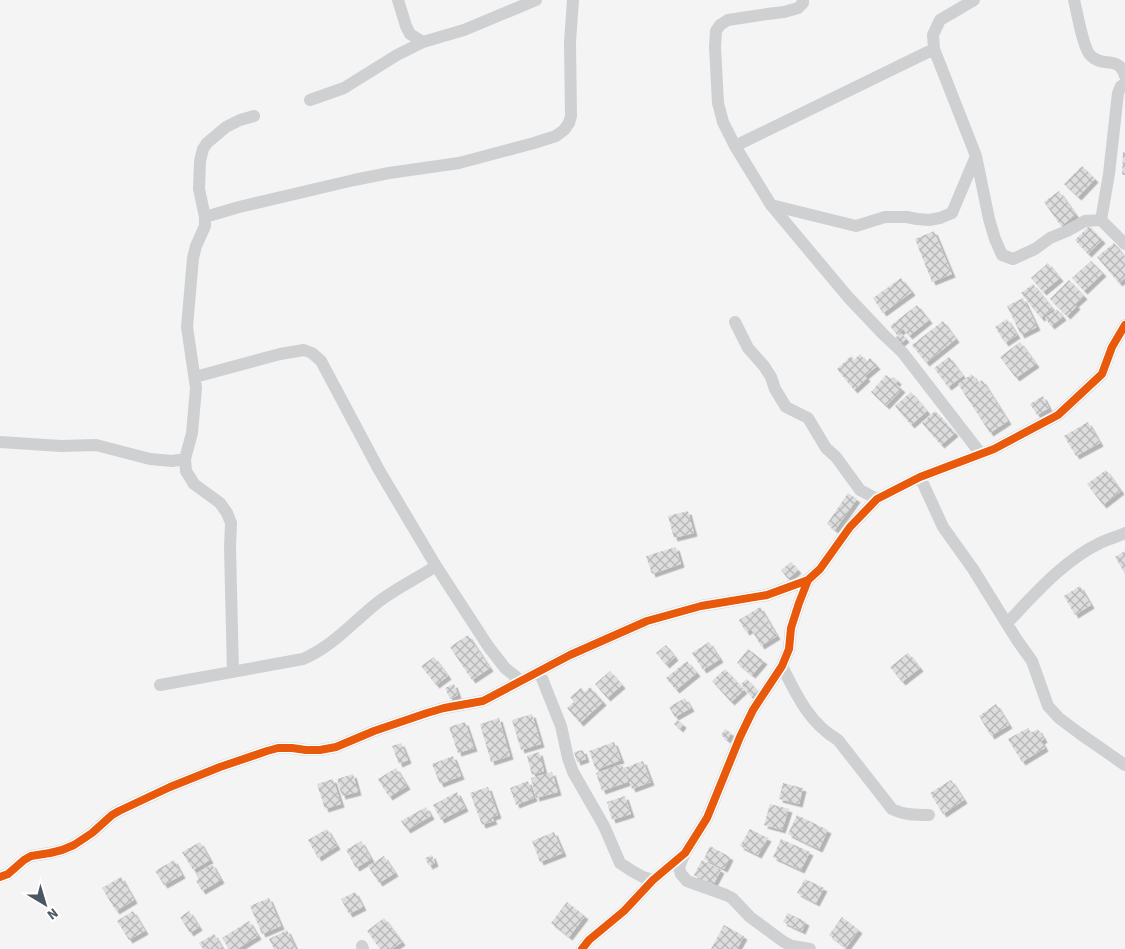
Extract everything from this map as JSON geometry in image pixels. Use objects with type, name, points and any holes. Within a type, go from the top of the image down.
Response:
[{"type":"street","points":[[398,0],[410,34],[423,42]]},
{"type":"street","points":[[310,100],[344,88],[397,55],[423,42],[464,30],[536,0]]},
{"type":"street","points":[[204,217],[238,207],[363,178],[459,163],[534,144],[556,136],[564,130],[571,116],[570,42],[573,0]]},
{"type":"street","points":[[803,0],[798,8],[784,12],[728,20],[720,24],[716,31],[714,47],[718,104],[723,122],[735,146],[771,205],[848,297],[903,353],[981,454]]},
{"type":"street","points":[[974,0],[940,20],[933,35],[934,48],[976,156],[989,219],[1002,255],[1013,259],[1035,249],[1050,238],[1085,222],[1101,220]]},
{"type":"street","points":[[1074,0],[1086,49],[1090,56],[1100,61],[1120,65],[1125,76]]},
{"type":"street","points":[[735,146],[934,48]]},
{"type":"street","points":[[1101,220],[1109,174],[1118,93],[1121,86],[1125,84]]},
{"type":"street","points":[[234,672],[231,523],[220,503],[194,484],[186,472],[185,459],[192,433],[196,388],[187,327],[193,258],[205,226],[199,189],[200,161],[203,149],[226,127],[254,116]]},
{"type":"street","points":[[771,205],[856,226],[885,216],[907,216],[929,220],[940,218],[952,213],[976,156]]},
{"type":"street","points":[[1101,220],[1125,244]]},
{"type":"street","points":[[735,322],[748,348],[771,377],[775,389],[786,407],[808,418],[826,448],[836,457],[860,490],[877,499]]},
{"type":"street","points":[[0,877],[8,874],[31,856],[56,852],[74,845],[119,811],[170,787],[220,767],[278,748],[320,750],[336,747],[427,712],[483,701],[570,655],[647,621],[701,606],[766,595],[808,580],[820,569],[850,526],[877,499],[920,477],[994,449],[1058,415],[1102,374],[1112,347],[1125,325]]},
{"type":"street","points":[[195,377],[304,350],[312,353],[321,361],[379,470],[436,566],[488,646],[505,668],[521,681]]},
{"type":"street","points":[[0,442],[61,446],[96,445],[150,459],[172,462],[185,459]]},
{"type":"street","points":[[920,477],[943,527],[974,569],[1032,661],[1048,706],[1059,718],[1125,765]]},
{"type":"street","points":[[1007,623],[1049,580],[1078,556],[1099,543],[1125,533]]},
{"type":"street","points":[[160,685],[303,659],[316,654],[375,604],[436,566]]},
{"type":"street","points":[[808,580],[791,628],[789,648],[782,666],[753,710],[707,818],[685,853],[679,867],[684,878],[732,898],[750,917],[784,942],[792,946],[810,949]]},
{"type":"street","points":[[782,666],[800,703],[820,727],[838,740],[892,810],[911,815],[929,815]]},
{"type":"street","points":[[539,672],[561,726],[573,772],[604,826],[620,862],[632,871],[653,880]]},
{"type":"street","points":[[582,949],[589,940],[624,910],[653,880],[685,853]]},
{"type":"building","points":[[1123,152],[1125,152],[1125,175],[1122,175]]},
{"type":"building","points":[[1082,166],[1095,179],[1078,197],[1064,184]]},
{"type":"building","points":[[1059,191],[1076,215],[1061,226],[1044,202]]},
{"type":"building","points":[[1089,226],[1102,240],[1088,254],[1075,240]]},
{"type":"building","points":[[934,231],[952,274],[932,282],[915,239]]},
{"type":"building","points":[[1114,243],[1125,257],[1125,278],[1119,283],[1097,257]]},
{"type":"building","points":[[1091,261],[1103,273],[1084,291],[1072,278]]},
{"type":"building","points":[[1048,263],[1060,278],[1043,292],[1031,278]]},
{"type":"building","points":[[901,278],[912,292],[883,313],[873,298]]},
{"type":"building","points":[[1069,280],[1084,296],[1075,304],[1077,306],[1067,316],[1050,299]]},
{"type":"building","points":[[1033,284],[1053,309],[1041,318],[1021,293]]},
{"type":"building","points":[[1023,298],[1037,327],[1021,335],[1007,306]]},
{"type":"building","points":[[917,305],[929,320],[909,336],[903,329],[897,335],[890,326]]},
{"type":"building","points":[[1057,309],[1063,317],[1051,326],[1045,318]]},
{"type":"building","points":[[1007,319],[1017,335],[1005,343],[995,327]]},
{"type":"building","points":[[943,321],[956,339],[926,363],[912,345]]},
{"type":"building","points":[[901,333],[906,339],[900,344],[895,338]]},
{"type":"building","points":[[1020,342],[1036,364],[1016,378],[1000,357]]},
{"type":"building","points":[[860,354],[866,362],[870,358],[877,366],[865,376],[867,378],[854,390],[837,369],[851,356],[854,360]]},
{"type":"building","points":[[949,357],[963,376],[948,387],[934,368]]},
{"type":"building","points":[[972,374],[978,383],[982,380],[1008,421],[990,433],[958,384]]},
{"type":"building","points":[[886,375],[891,379],[894,377],[898,381],[896,384],[902,389],[886,406],[871,392]]},
{"type":"building","points":[[911,392],[927,411],[911,425],[895,406]]},
{"type":"building","points":[[1043,396],[1049,408],[1037,415],[1030,404]]},
{"type":"building","points":[[935,411],[955,433],[941,445],[922,423]]},
{"type":"building","points":[[1088,422],[1100,443],[1076,456],[1064,436]]},
{"type":"building","points":[[1106,470],[1121,491],[1103,505],[1087,484]]},
{"type":"building","points":[[848,493],[857,499],[835,530],[827,524]]},
{"type":"building","points":[[688,511],[694,533],[674,538],[668,516]]},
{"type":"building","points":[[676,547],[681,564],[652,574],[646,556]]},
{"type":"building","points":[[1125,551],[1125,574],[1115,557]]},
{"type":"building","points":[[791,562],[798,570],[788,579],[781,570]]},
{"type":"building","points":[[1080,586],[1091,605],[1075,615],[1064,596]]},
{"type":"building","points":[[760,607],[777,636],[761,646],[751,629],[746,632],[739,620]]},
{"type":"building","points":[[468,635],[490,668],[472,680],[450,647]]},
{"type":"building","points":[[709,642],[720,659],[703,670],[692,653]]},
{"type":"building","points":[[666,645],[675,657],[666,665],[656,653]]},
{"type":"building","points":[[748,649],[764,661],[752,675],[737,663]]},
{"type":"building","points":[[908,653],[920,668],[902,682],[890,667]]},
{"type":"building","points":[[434,657],[448,676],[436,685],[421,666]]},
{"type":"building","points":[[687,661],[697,673],[676,690],[666,678]]},
{"type":"building","points":[[725,669],[744,690],[731,702],[712,681]]},
{"type":"building","points":[[610,671],[622,685],[607,698],[595,684]]},
{"type":"building","points":[[747,679],[759,693],[753,699],[741,684]]},
{"type":"building","points":[[454,684],[458,695],[450,699],[445,688]]},
{"type":"building","points":[[590,687],[603,702],[580,723],[567,708],[574,702],[570,697],[581,688],[585,692]]},
{"type":"building","points":[[685,698],[691,708],[675,717],[669,707]]},
{"type":"building","points":[[996,704],[1009,725],[991,736],[979,716]]},
{"type":"building","points":[[532,714],[541,744],[521,750],[512,720]]},
{"type":"building","points":[[499,718],[510,756],[491,762],[480,724]]},
{"type":"building","points":[[677,720],[683,724],[680,729],[674,724]]},
{"type":"building","points":[[465,722],[474,748],[458,753],[449,727]]},
{"type":"building","points":[[1028,728],[1031,733],[1038,729],[1044,739],[1041,741],[1045,748],[1022,762],[1008,739]]},
{"type":"building","points":[[725,729],[731,733],[727,740],[721,735]]},
{"type":"building","points":[[614,742],[621,760],[596,770],[589,751]]},
{"type":"building","points":[[401,743],[408,760],[399,764],[392,746]]},
{"type":"building","points":[[583,750],[586,759],[577,762],[574,752]]},
{"type":"building","points":[[539,752],[544,771],[532,775],[527,756]]},
{"type":"building","points":[[453,756],[461,776],[440,784],[432,764]]},
{"type":"building","points":[[643,761],[651,782],[632,789],[624,768]]},
{"type":"building","points":[[622,764],[628,782],[602,791],[596,773]]},
{"type":"building","points":[[396,768],[407,786],[389,797],[378,779]]},
{"type":"building","points":[[552,772],[558,792],[536,798],[531,778]]},
{"type":"building","points":[[353,774],[358,792],[342,796],[337,779]]},
{"type":"building","points":[[333,779],[341,804],[325,809],[317,784]]},
{"type":"building","points":[[951,780],[964,800],[943,814],[930,793]]},
{"type":"building","points":[[528,781],[534,798],[516,805],[510,788]]},
{"type":"building","points":[[783,783],[803,788],[799,804],[779,799]]},
{"type":"building","points":[[488,787],[498,815],[492,817],[494,821],[482,825],[470,793]]},
{"type":"building","points":[[457,792],[465,808],[441,820],[433,805]]},
{"type":"building","points":[[625,796],[631,814],[612,820],[607,802]]},
{"type":"building","points":[[770,804],[789,809],[782,830],[764,825]]},
{"type":"building","points":[[426,807],[431,816],[407,830],[401,821]]},
{"type":"building","points":[[797,815],[828,830],[819,849],[788,834]]},
{"type":"building","points":[[327,829],[337,846],[318,858],[308,840]]},
{"type":"building","points":[[750,829],[768,838],[758,855],[740,846]]},
{"type":"building","points":[[554,832],[563,853],[540,862],[532,841]]},
{"type":"building","points":[[781,839],[810,852],[801,870],[773,857]]},
{"type":"building","points":[[361,841],[371,859],[356,868],[346,850]]},
{"type":"building","points":[[200,842],[210,860],[193,870],[182,852]]},
{"type":"building","points":[[710,846],[730,857],[724,869],[704,859]]},
{"type":"building","points":[[432,855],[435,863],[429,866],[425,858]]},
{"type":"building","points":[[384,856],[395,873],[379,883],[368,866]]},
{"type":"building","points":[[174,860],[182,875],[164,885],[155,871]]},
{"type":"building","points":[[702,860],[721,870],[713,885],[694,875]]},
{"type":"building","points":[[212,864],[221,880],[202,891],[196,881],[199,879],[196,874]]},
{"type":"building","points":[[121,877],[134,900],[116,911],[102,888]]},
{"type":"building","points":[[805,879],[824,888],[816,903],[797,893]]},
{"type":"building","points":[[355,892],[363,907],[349,914],[341,899]]},
{"type":"building","points":[[269,898],[281,926],[262,934],[250,906]]},
{"type":"building","points":[[567,902],[585,916],[569,937],[551,923]]},
{"type":"building","points":[[133,911],[145,931],[129,940],[117,921]]},
{"type":"building","points":[[189,911],[199,927],[190,933],[180,917]]},
{"type":"building","points":[[788,913],[806,922],[802,931],[783,922]]},
{"type":"building","points":[[842,917],[859,930],[846,948],[829,935]]},
{"type":"building","points":[[384,918],[402,942],[392,949],[380,949],[367,931]]},
{"type":"building","points":[[249,921],[258,936],[237,949],[229,949],[222,938]]},
{"type":"building","points":[[724,925],[744,936],[737,949],[711,949]]},
{"type":"building","points":[[287,930],[296,949],[274,949],[269,939]]},
{"type":"building","points":[[214,934],[223,949],[203,949],[199,943]]},
{"type":"cycle path","points":[[582,949],[589,940],[624,911],[653,880],[685,853],[707,818],[753,710],[782,666],[789,649],[791,628],[808,580],[820,569],[850,527],[877,499],[920,477],[994,449],[1058,415],[1102,374],[1112,347],[1125,325]]},
{"type":"cycle path","points":[[0,877],[8,874],[31,856],[62,850],[74,845],[119,811],[170,787],[220,767],[278,748],[320,750],[336,747],[374,731],[427,713],[483,701],[570,655],[647,621],[701,606],[767,595],[808,580]]}]
